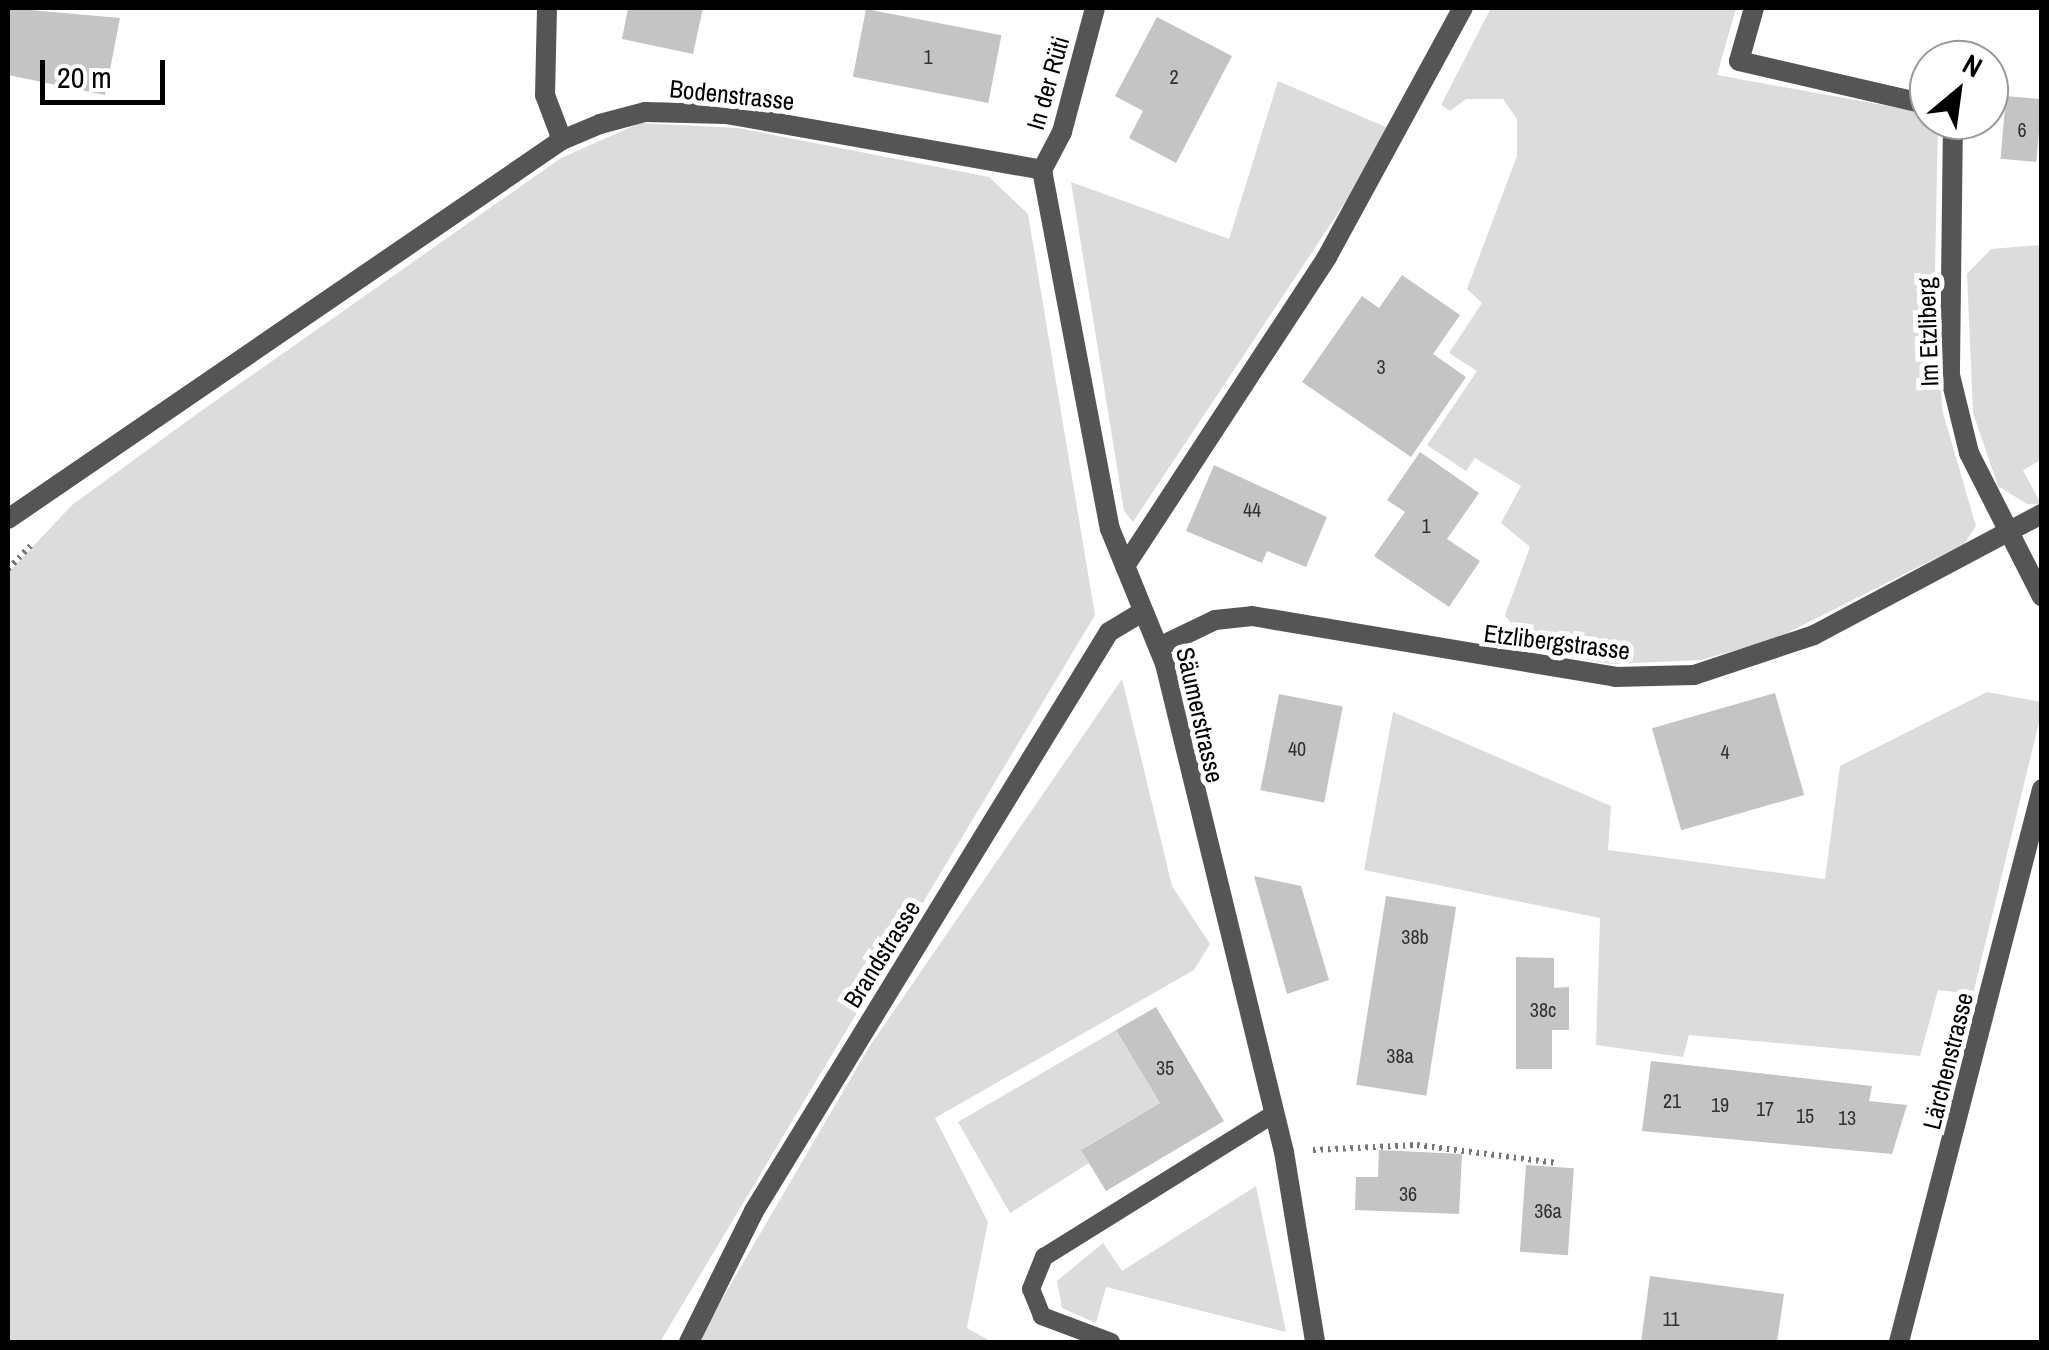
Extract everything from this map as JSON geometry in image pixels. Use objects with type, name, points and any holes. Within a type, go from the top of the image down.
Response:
[{"type":"street","points":[[547,8],[546,95],[562,140]]},
{"type":"street","name":"In der Rüti","points":[[1042,170],[1062,132],[1095,8]]},
{"type":"street","points":[[1125,566],[1327,256],[1463,8]]},
{"type":"street","points":[[1754,8],[1739,61],[1909,100]]},
{"type":"street","name":"Bodenstrasse","points":[[8,519],[562,140],[681,110],[1042,170]]},
{"type":"street","name":"Im Etzliberg","points":[[1953,140],[1950,375],[1969,454],[2007,533]]},
{"type":"street","points":[[1042,170],[1125,566]]},
{"type":"street","name":"Etzlibergstrasse","points":[[1160,646],[1215,620],[1252,616],[1616,677],[1694,674],[1814,636],[2042,514]]},
{"type":"street","points":[[2007,533],[2042,597]]},
{"type":"street","name":"Säumerstrasse","points":[[1125,566],[1160,646],[1275,1113],[1315,1342]]},
{"type":"street","name":"Brandstrasse","points":[[689,1342],[754,1212],[1109,632],[1142,612]]},
{"type":"street","name":"Lärchenstrasse","points":[[1899,1342],[2042,789]]},
{"type":"lane","points":[[1112,1342],[1042,1316],[1031,1289],[1044,1258],[1275,1113]]},
{"type":"path","points":[[8,569],[36,540]]},
{"type":"path","points":[[1302,1150],[1417,1144],[1557,1162]]},
{"type":"shaded area","points":[[1491,8],[1736,8],[1717,75],[1909,110],[1909,140],[1938,140],[1934,323],[1943,413],[1976,526],[1964,544],[1775,639],[1701,660],[1612,664],[1531,651],[1505,615],[1530,547],[1501,523],[1521,486],[1475,458],[1466,471],[1427,445],[1477,371],[1449,353],[1482,303],[1467,289],[1517,156],[1517,119],[1503,99],[1466,99],[1450,111],[1441,105]]},
{"type":"shaded area","points":[[1278,81],[1393,130],[1133,522],[1124,511],[1071,182],[1229,239]]},
{"type":"shaded area","points":[[640,123],[738,128],[989,177],[1028,214],[1095,615],[660,1342],[8,1342],[8,573],[72,505],[201,411],[561,158]]},
{"type":"shaded area","points":[[2041,245],[2041,460],[2023,470],[2041,504],[2027,504],[1998,486],[1973,413],[1967,274],[1991,249]]},
{"type":"shaded area","points":[[1122,679],[1172,886],[1210,944],[1194,970],[935,1118],[988,1222],[967,1328],[992,1342],[697,1342],[869,1047]]},
{"type":"shaded area","points":[[1987,692],[2041,702],[2041,714],[1973,994],[1938,990],[1920,1056],[1689,1035],[1683,1057],[1596,1045],[1600,918],[1364,870],[1393,712],[1611,806],[1608,850],[1825,879],[1840,766]]},
{"type":"shaded area","points":[[1116,1030],[1160,1103],[1082,1149],[1089,1163],[1010,1213],[958,1122]]},
{"type":"shaded area","points":[[1256,1186],[1286,1332],[1106,1287],[1096,1323],[1062,1308],[1057,1281],[1103,1243],[1122,1271]]},
{"type":"building","points":[[8,8],[120,18],[105,95],[8,75]]},
{"type":"building","points":[[628,8],[703,8],[693,54],[622,39]]},
{"type":"building","points":[[866,9],[1001,35],[988,103],[853,77]]},
{"type":"building","points":[[1157,17],[1232,56],[1176,163],[1129,138],[1143,111],[1115,96]]},
{"type":"building","points":[[2009,96],[2042,99],[2036,162],[2001,159],[2002,140],[2009,140]]},
{"type":"building","points":[[1402,275],[1460,315],[1433,354],[1466,377],[1411,457],[1302,382],[1362,296],[1379,308]]},
{"type":"building","points":[[1420,452],[1479,493],[1447,539],[1480,561],[1449,607],[1374,556],[1405,512],[1387,500]]},
{"type":"building","points":[[1214,465],[1327,517],[1306,567],[1267,551],[1262,563],[1186,531]]},
{"type":"building","points":[[1775,693],[1804,795],[1681,830],[1652,728]]},
{"type":"building","points":[[1279,694],[1343,706],[1324,803],[1260,790]]},
{"type":"building","points":[[1254,876],[1301,886],[1329,980],[1287,994]]},
{"type":"building","points":[[1386,896],[1456,907],[1426,1096],[1356,1085]]},
{"type":"building","points":[[1516,957],[1554,958],[1554,988],[1569,987],[1569,1030],[1552,1030],[1552,1069],[1516,1069]]},
{"type":"building","points":[[1156,1007],[1224,1121],[1106,1191],[1081,1150],[1160,1103],[1116,1030]]},
{"type":"building","points":[[1651,1061],[1872,1086],[1869,1101],[1907,1105],[1892,1154],[1642,1131]]},
{"type":"building","points":[[1379,1150],[1462,1154],[1459,1214],[1355,1210],[1356,1177],[1378,1177]]},
{"type":"building","points":[[1526,1165],[1574,1168],[1568,1255],[1520,1252]]},
{"type":"building","points":[[1650,1276],[1784,1294],[1777,1342],[1641,1342]]}]
